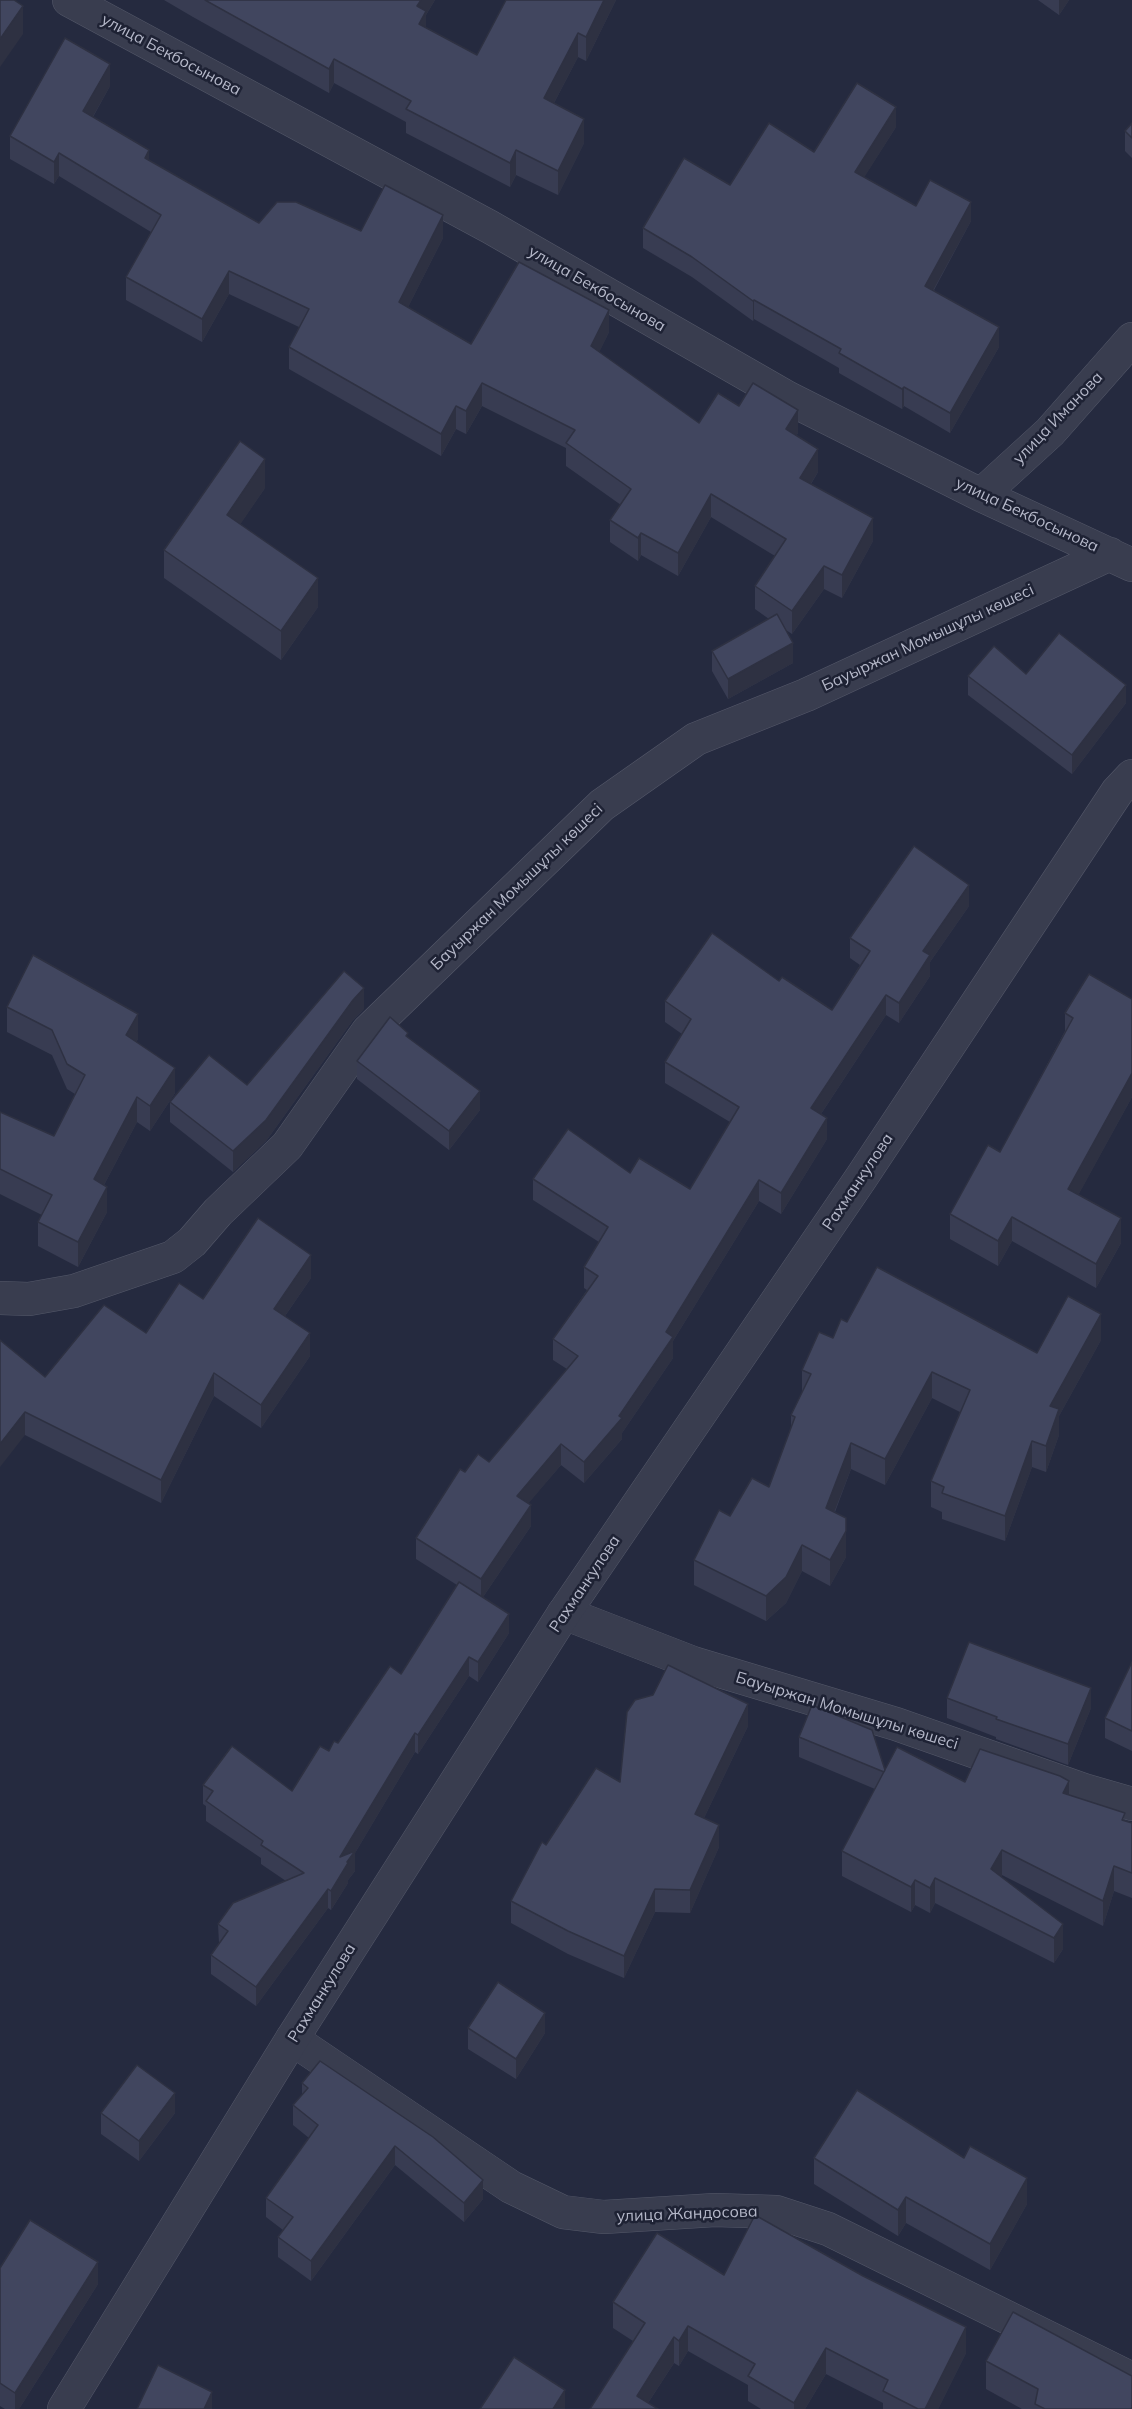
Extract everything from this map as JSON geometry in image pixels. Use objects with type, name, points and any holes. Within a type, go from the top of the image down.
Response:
[{"type":"street","name":"улица Бекбосынова","points":[[69,0],[490,227],[788,398],[981,495],[1121,559]]},
{"type":"street","name":"улица Иманова","points":[[981,495],[1050,432],[1132,339]]},
{"type":"street","name":"Бауыржан Момышұлы көшесі","points":[[0,1298],[29,1299],[74,1291],[173,1257],[192,1242],[218,1212],[288,1146],[368,1031],[602,805],[696,739],[806,695],[1121,559]]},
{"type":"street","name":"Рахманкулова","points":[[64,2409],[292,2039],[564,1613],[861,1178],[1117,792],[1132,776]]},
{"type":"street","name":"Бауыржан Момышұлы көшесі","points":[[564,1613],[693,1663],[896,1724],[1084,1790],[1132,1804]]},
{"type":"street","name":"улица Жандосова","points":[[292,2039],[511,2187],[563,2212],[604,2217],[715,2210],[776,2212],[828,2229],[1132,2379]]},
{"type":"building","points":[[0,0],[14,0],[23,6],[0,39]]},
{"type":"building","points":[[205,0],[421,0],[417,6],[426,11],[419,24],[477,55],[506,0],[604,0],[586,37],[578,33],[544,98],[584,119],[558,171],[516,150],[510,163],[406,109],[411,101],[334,59],[329,69]]},
{"type":"building","points":[[65,38],[110,64],[83,111],[149,150],[145,158],[259,223],[277,202],[296,202],[361,231],[385,185],[443,215],[399,302],[471,344],[519,262],[609,310],[591,346],[699,423],[718,393],[739,406],[753,383],[798,410],[786,429],[818,449],[800,478],[873,518],[842,575],[824,566],[792,611],[755,586],[786,539],[711,494],[678,553],[641,533],[638,538],[610,520],[631,489],[566,443],[575,430],[482,383],[466,411],[456,406],[441,434],[289,347],[309,309],[229,271],[202,319],[126,277],[161,215],[59,153],[54,162],[10,136]]},
{"type":"building","points":[[857,83],[896,107],[855,172],[916,206],[930,180],[971,202],[925,286],[999,327],[950,413],[839,353],[841,349],[753,301],[692,257],[643,228],[684,158],[730,185],[769,123],[814,152]]},
{"type":"building","points":[[1132,123],[1132,138],[1125,131]]},
{"type":"building","points":[[240,441],[265,459],[227,515],[318,578],[281,631],[164,550]]},
{"type":"building","points":[[777,614],[793,643],[728,679],[712,651]]},
{"type":"building","points":[[1059,633],[1126,685],[1072,755],[968,676],[994,646],[1026,674]]},
{"type":"building","points":[[914,846],[969,885],[923,951],[930,955],[899,1003],[886,995],[811,1108],[827,1118],[781,1193],[759,1180],[666,1332],[673,1337],[619,1416],[622,1418],[584,1462],[561,1444],[517,1496],[531,1505],[481,1579],[416,1538],[460,1469],[465,1472],[478,1454],[489,1462],[578,1356],[553,1339],[598,1276],[584,1267],[608,1227],[533,1179],[568,1129],[630,1173],[639,1158],[690,1189],[739,1107],[665,1062],[691,1019],[665,1001],[712,933],[779,981],[782,977],[832,1010],[870,951],[850,938]]},
{"type":"building","points":[[33,955],[138,1014],[126,1035],[175,1068],[150,1106],[137,1097],[94,1179],[107,1187],[78,1242],[38,1222],[52,1195],[0,1169],[0,1112],[54,1136],[85,1075],[67,1064],[52,1030],[7,1007]]},
{"type":"building","points":[[344,971],[364,988],[266,1120],[233,1151],[170,1102],[209,1055],[247,1085]]},
{"type":"building","points":[[1089,974],[1132,999],[1132,1073],[1068,1189],[1121,1218],[1096,1264],[1012,1217],[998,1241],[950,1214],[988,1145],[1000,1152],[1073,1018],[1065,1013]]},
{"type":"building","points":[[390,1017],[408,1033],[406,1036],[480,1091],[449,1131],[357,1061]]},
{"type":"building","points":[[258,1218],[311,1255],[274,1309],[310,1333],[261,1405],[214,1373],[161,1480],[25,1412],[0,1444],[0,1340],[45,1377],[104,1305],[146,1333],[179,1283],[203,1299]]},
{"type":"building","points":[[877,1267],[1037,1353],[1068,1296],[1101,1314],[1050,1406],[1059,1409],[1046,1446],[1032,1441],[1005,1516],[942,1493],[944,1487],[931,1481],[970,1390],[932,1372],[885,1459],[851,1443],[826,1508],[846,1518],[846,1531],[830,1560],[802,1545],[786,1577],[766,1596],[694,1560],[719,1510],[730,1516],[752,1478],[769,1487],[795,1417],[791,1415],[811,1374],[802,1370],[819,1332],[833,1338],[841,1319],[847,1322]]},
{"type":"building","points":[[459,1582],[509,1614],[478,1662],[469,1657],[418,1735],[415,1733],[340,1857],[355,1851],[331,1891],[328,1889],[256,1987],[211,1955],[228,1931],[218,1924],[233,1903],[304,1873],[261,1845],[263,1841],[206,1801],[213,1791],[203,1785],[232,1746],[292,1791],[320,1746],[329,1751],[334,1741],[338,1743],[390,1666],[401,1674]]},
{"type":"building","points":[[969,1642],[1091,1688],[1068,1744],[996,1719],[997,1717],[947,1698]]},
{"type":"building","points":[[1132,1662],[1132,1731],[1105,1718]]},
{"type":"building","points":[[668,1665],[748,1704],[695,1814],[719,1825],[690,1890],[655,1889],[624,1956],[568,1931],[511,1901],[542,1842],[546,1845],[596,1768],[620,1782],[627,1712],[635,1700],[653,1695]]},
{"type":"building","points":[[812,1705],[872,1730],[884,1772],[799,1737]]},
{"type":"building","points":[[897,1747],[965,1782],[980,1749],[1060,1776],[1069,1781],[1063,1793],[1125,1813],[1122,1820],[1132,1823],[1132,1873],[1114,1866],[1103,1901],[1002,1850],[991,1869],[1063,1924],[1054,1938],[935,1878],[930,1888],[915,1880],[911,1887],[842,1851]]},
{"type":"building","points":[[498,1982],[545,2013],[516,2059],[468,2028]]},
{"type":"building","points":[[320,2061],[433,2137],[483,2180],[464,2203],[395,2146],[311,2261],[278,2237],[293,2217],[266,2198],[318,2125],[293,2105],[308,2088],[302,2083]]},
{"type":"building","points":[[137,2065],[175,2093],[139,2141],[101,2113]]},
{"type":"building","points":[[857,2090],[964,2158],[970,2146],[1027,2178],[990,2244],[906,2197],[898,2210],[814,2158]]},
{"type":"building","points":[[755,2215],[863,2276],[966,2327],[925,2409],[918,2409],[883,2391],[888,2380],[826,2348],[794,2403],[748,2376],[755,2364],[688,2326],[679,2341],[674,2337],[637,2396],[658,2409],[590,2409],[645,2323],[613,2302],[657,2233],[724,2275]]},
{"type":"building","points":[[30,2220],[98,2262],[15,2393],[0,2383],[0,2268]]},
{"type":"building","points":[[1013,2312],[1132,2376],[1131,2409],[1045,2409],[1035,2404],[1038,2389],[986,2361]]},
{"type":"building","points":[[514,2357],[565,2390],[553,2409],[480,2409]]},
{"type":"building","points":[[158,2365],[212,2392],[204,2409],[137,2409]]}]
